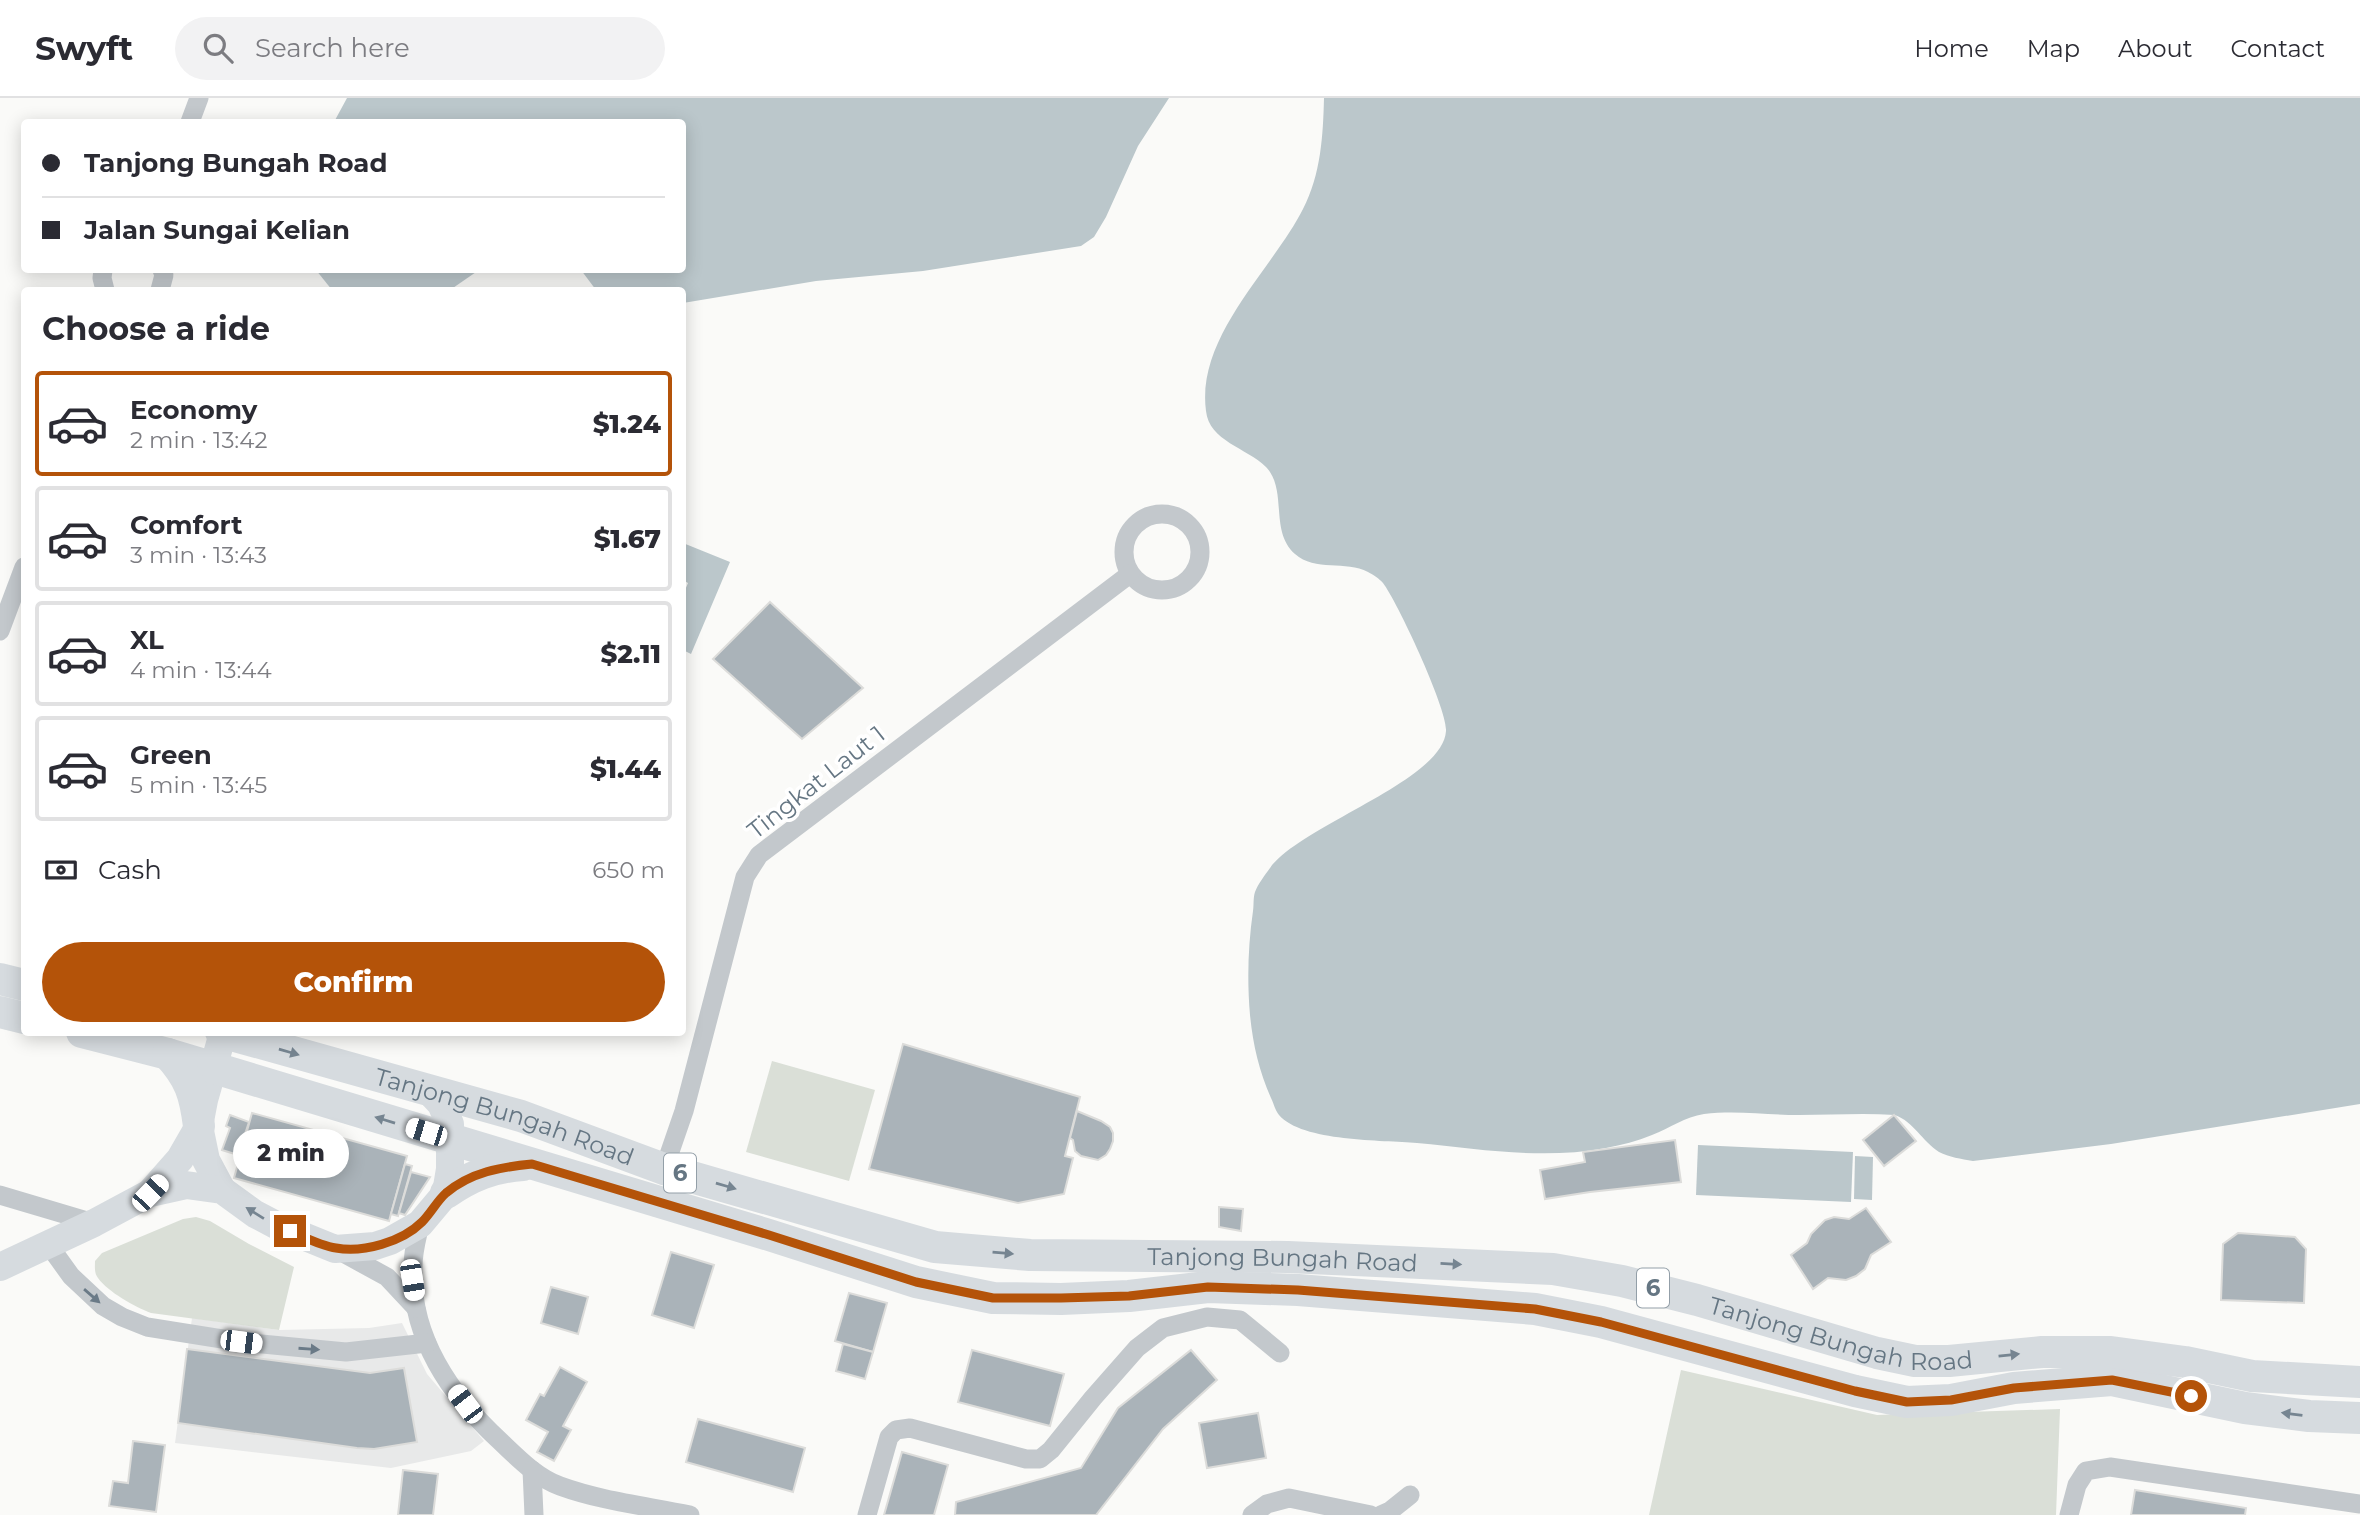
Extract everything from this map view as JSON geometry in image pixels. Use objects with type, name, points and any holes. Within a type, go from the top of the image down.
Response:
[{"type":"main road","points":[[0,979],[21,984]]},
{"type":"main road","points":[[0,1012],[21,1017]]},
{"type":"main road","name":"Tanjong Bungah Road","points":[[98,1036],[168,1054],[916,1282],[993,1298],[1115,1296],[1208,1287],[1298,1290],[1535,1309],[1601,1322],[1855,1391],[1907,1402],[1951,1400],[2014,1388],[2112,1380],[2245,1408],[2309,1416],[2360,1418]]},
{"type":"main road","name":"Tanjong Bungah Road","points":[[233,1036],[521,1115],[664,1169],[935,1247],[1030,1255],[1288,1256],[1553,1269],[1622,1281],[1697,1300],[1914,1361],[1949,1361],[2042,1352],[2111,1352],[2185,1362],[2252,1377],[2360,1382]]},
{"type":"main road","points":[[168,1054],[183,1071],[191,1086],[199,1126]]},
{"type":"main road","points":[[446,1194],[473,1176],[498,1167],[532,1164]]},
{"type":"street","points":[[191,119],[199,98]]},
{"type":"street","name":"Tingkat Laut 1","points":[[664,1169],[684,1111],[745,877],[759,855],[1130,574]]},
{"type":"street","points":[[0,631],[21,575]]},
{"type":"street","points":[[150,1193],[180,1159],[199,1126],[221,1036]]},
{"type":"street","points":[[335,1248],[375,1246],[407,1233],[420,1224],[446,1194],[450,1169],[450,1124],[446,1113],[428,1090]]},
{"type":"street","points":[[199,1126],[206,1160],[222,1190],[276,1225],[335,1248],[387,1277],[416,1308]]},
{"type":"street","points":[[0,1267],[94,1223],[150,1193],[186,1185],[222,1190]]},
{"type":"street","points":[[0,1195],[94,1223]]},
{"type":"street","points":[[420,1224],[412,1280],[416,1308],[427,1343],[434,1359],[465,1404],[487,1430],[532,1470],[558,1485],[586,1494],[690,1515]]},
{"type":"street","points":[[48,1244],[71,1276],[103,1306],[147,1327],[241,1342],[346,1352],[427,1343]]},
{"type":"street","points":[[867,1515],[889,1437],[896,1430],[911,1428],[1026,1459],[1040,1459],[1051,1450],[1137,1348],[1163,1328],[1207,1317],[1240,1320],[1280,1353]]},
{"type":"street","points":[[2069,1515],[2077,1485],[2086,1471],[2110,1466],[2360,1504]]},
{"type":"street","points":[[532,1470],[534,1515]]},
{"type":"street","points":[[1381,1515],[1410,1495]]},
{"type":"street","points":[[1252,1515],[1267,1504],[1289,1498],[1371,1515]]},
{"type":"shaded area","points":[[347,98],[1169,98],[1138,146],[1106,217],[1094,237],[1081,246],[923,271],[816,281],[686,303],[686,287],[594,287],[583,273],[686,273],[686,119],[336,119]]},
{"type":"shaded area","points":[[1324,98],[2360,98],[2360,1104],[2111,1144],[1973,1161],[1939,1152],[1908,1122],[1895,1115],[1728,1112],[1704,1114],[1618,1146],[1535,1153],[1344,1138],[1305,1130],[1290,1124],[1279,1115],[1260,1068],[1250,1015],[1249,950],[1256,889],[1270,868],[1286,852],[1422,767],[1439,749],[1446,731],[1439,702],[1420,656],[1383,583],[1372,574],[1359,569],[1312,563],[1295,554],[1287,545],[1283,534],[1272,476],[1258,460],[1221,437],[1214,430],[1206,411],[1206,383],[1224,330],[1290,232],[1309,196],[1320,155]]},
{"type":"shaded area","points":[[318,273],[475,273],[454,287],[330,287]]},
{"type":"shaded area","points":[[686,544],[730,562],[691,654],[686,652]]},
{"type":"shaded area","points":[[772,1061],[875,1090],[849,1181],[746,1152]]},
{"type":"shaded area","points":[[1698,1145],[1853,1152],[1851,1202],[1696,1195]]},
{"type":"shaded area","points":[[1855,1156],[1873,1157],[1872,1200],[1854,1199]]},
{"type":"shaded area","points":[[196,1217],[210,1221],[294,1267],[279,1330],[151,1313],[115,1294],[97,1276],[95,1261],[102,1253],[183,1219]]},
{"type":"shaded area","points":[[192,1318],[279,1330],[369,1328],[402,1323],[427,1374],[484,1441],[471,1451],[391,1468],[175,1443]]},
{"type":"shaded area","points":[[1681,1370],[1877,1415],[2060,1409],[2056,1515],[1649,1515]]},
{"type":"building","points":[[770,602],[863,688],[802,739],[713,659]]},
{"type":"building","points":[[903,1044],[1080,1097],[1065,1156],[1073,1158],[1064,1194],[1018,1203],[869,1169]]},
{"type":"building","points":[[1077,1111],[1101,1121],[1110,1127],[1113,1133],[1110,1149],[1098,1160],[1081,1156],[1075,1151],[1070,1138]]},
{"type":"building","points":[[252,1113],[407,1156],[389,1221],[234,1178]]},
{"type":"building","points":[[230,1115],[249,1122],[238,1155],[222,1150],[230,1128],[226,1126]]},
{"type":"building","points":[[1894,1115],[1916,1141],[1884,1166],[1863,1140]]},
{"type":"building","points":[[1675,1140],[1681,1182],[1545,1199],[1540,1170],[1585,1162],[1583,1152]]},
{"type":"building","points":[[405,1164],[412,1166],[398,1216],[391,1214]]},
{"type":"building","points":[[411,1172],[430,1177],[405,1215],[399,1213]]},
{"type":"building","points":[[1219,1207],[1243,1209],[1241,1231],[1219,1227]]},
{"type":"building","points":[[1866,1208],[1891,1242],[1871,1255],[1865,1269],[1856,1276],[1846,1280],[1828,1278],[1813,1289],[1791,1255],[1807,1243],[1811,1234],[1825,1220],[1834,1217],[1849,1219]]},
{"type":"building","points":[[2238,1233],[2295,1237],[2306,1249],[2304,1303],[2221,1300],[2223,1244]]},
{"type":"building","points":[[671,1252],[714,1265],[694,1328],[652,1315]]},
{"type":"building","points":[[551,1287],[588,1297],[578,1334],[541,1323]]},
{"type":"building","points":[[849,1293],[887,1303],[873,1352],[835,1341]]},
{"type":"building","points":[[843,1344],[873,1352],[865,1379],[836,1371]]},
{"type":"building","points":[[187,1349],[370,1373],[404,1368],[417,1442],[374,1449],[357,1448],[178,1423]]},
{"type":"building","points":[[972,1350],[1064,1374],[1050,1426],[958,1402]]},
{"type":"building","points":[[1191,1350],[1217,1380],[1163,1429],[1096,1515],[955,1515],[956,1502],[1081,1468],[1118,1408]]},
{"type":"building","points":[[560,1367],[587,1382],[563,1426],[571,1430],[554,1461],[537,1452],[548,1432],[526,1420],[540,1394],[544,1396]]},
{"type":"building","points":[[1258,1413],[1266,1458],[1207,1468],[1199,1423]]},
{"type":"building","points":[[698,1419],[805,1448],[793,1492],[686,1462]]},
{"type":"building","points":[[133,1441],[165,1445],[156,1512],[109,1506],[113,1481],[128,1483]]},
{"type":"building","points":[[902,1452],[948,1465],[934,1515],[884,1515]]},
{"type":"building","points":[[403,1470],[438,1474],[433,1515],[398,1515]]},
{"type":"building","points":[[2135,1490],[2246,1508],[2245,1515],[2131,1515]]},
{"type":"route","points":[[290,1231],[335,1248],[375,1246],[407,1233],[420,1224],[446,1194],[473,1176],[498,1167],[532,1164],[916,1282],[993,1298],[1129,1296],[1208,1287],[1298,1290],[1535,1309],[1601,1322],[1855,1391],[1907,1402],[1951,1400],[2064,1382],[2112,1380],[2191,1396]]}]
